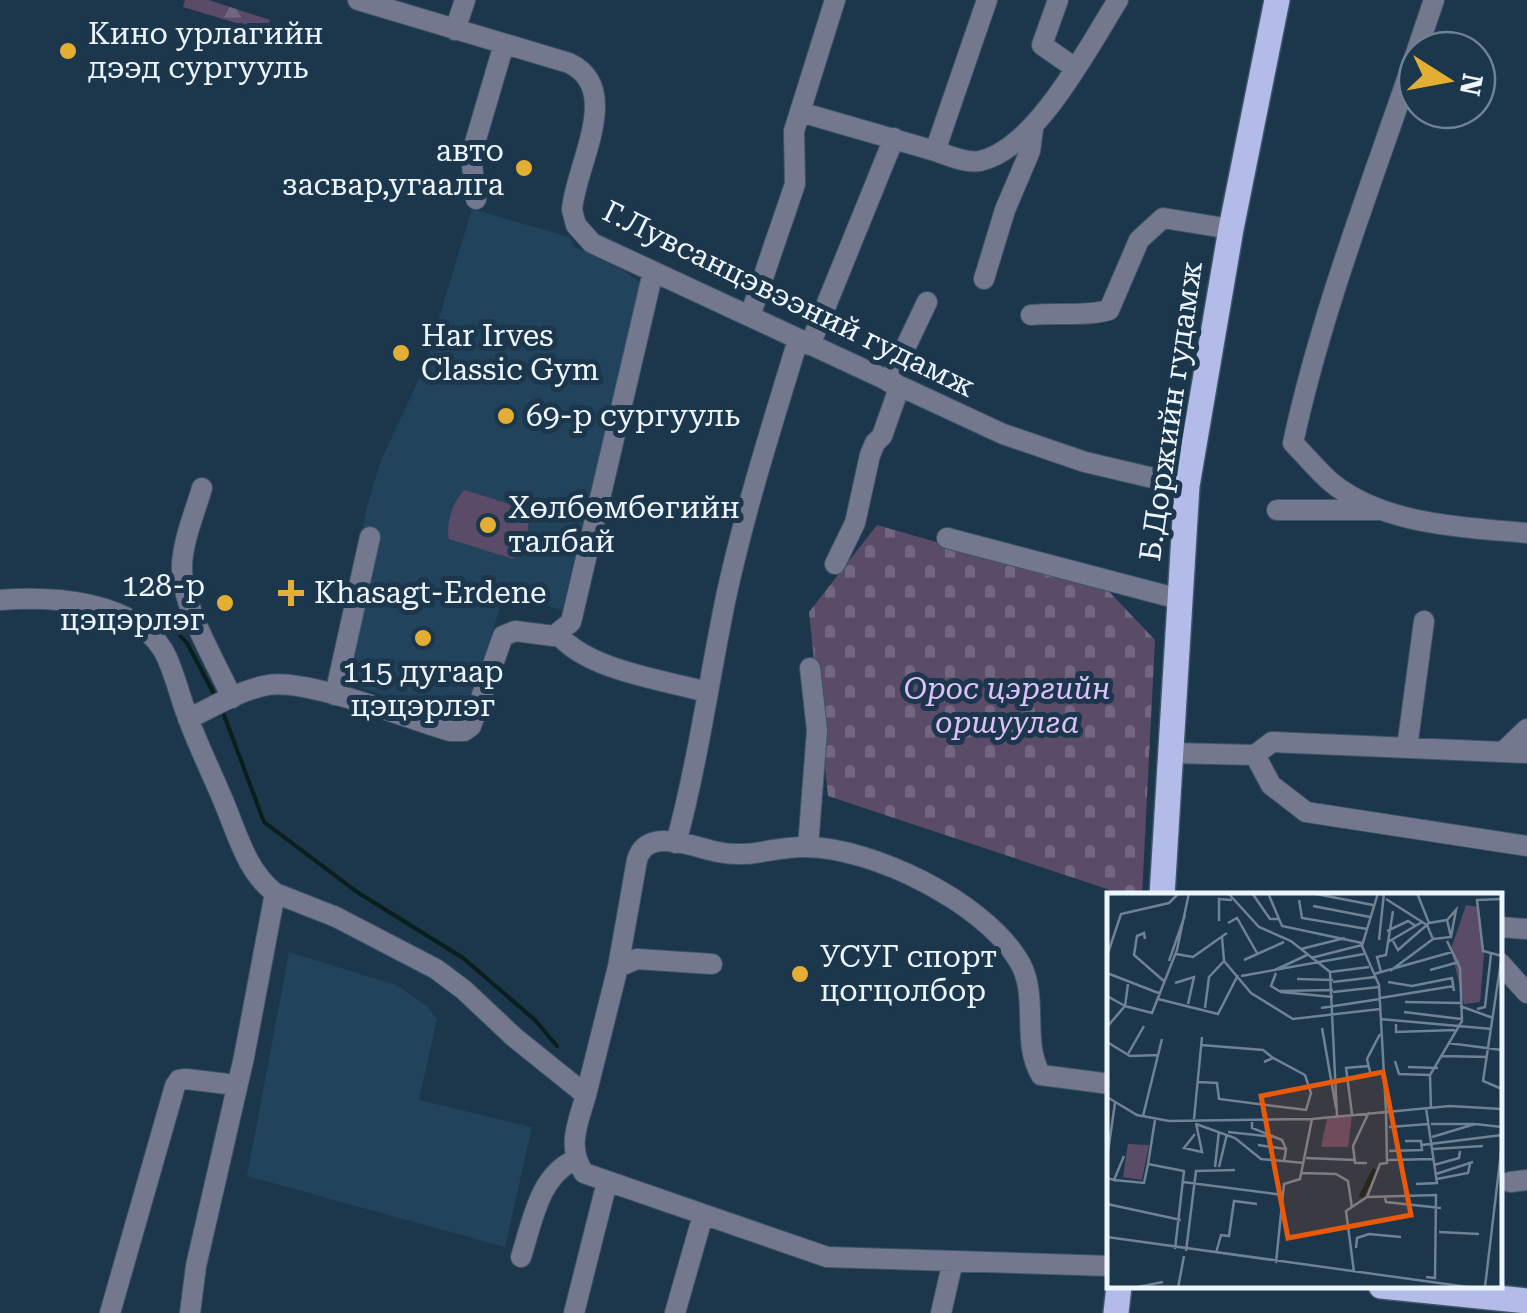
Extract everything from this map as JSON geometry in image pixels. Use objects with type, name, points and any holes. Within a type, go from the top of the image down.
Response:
[{"type":"main road","name":"Б.Доржийн гудамж","points":[[1162,893],[1187,486],[1230,228],[1277,0]]},
{"type":"main road","points":[[1116,1313],[1119,1288]]},
{"type":"main road","points":[[1400,1288],[1527,1301]]},
{"type":"street","name":"Г.Лувсанцэвээний гудамж","points":[[358,0],[385,4],[455,30],[569,63],[591,80],[596,106],[573,199],[576,226],[592,244],[1002,434],[1085,462],[1187,486]]},
{"type":"street","points":[[455,30],[465,0]]},
{"type":"street","points":[[750,316],[795,184],[794,140],[800,112],[835,0]]},
{"type":"street","points":[[935,150],[987,0]]},
{"type":"street","points":[[1058,0],[1042,45],[1075,68]]},
{"type":"street","points":[[800,112],[968,161],[982,160],[1033,128],[1118,0]]},
{"type":"street","points":[[1424,30],[1434,0]]},
{"type":"street","points":[[476,199],[471,156],[504,44]]},
{"type":"street","points":[[1380,510],[1333,484],[1293,443],[1305,387],[1397,109]]},
{"type":"street","points":[[984,279],[1005,210],[1030,151],[1033,128]]},
{"type":"street","points":[[676,842],[694,770],[727,592],[755,480],[804,343],[894,138]]},
{"type":"street","points":[[1031,314],[1096,314],[1109,310],[1140,240],[1164,218],[1230,228]]},
{"type":"street","points":[[188,719],[232,698],[276,684],[335,695],[446,730],[464,731],[475,720],[503,636],[512,631],[547,636],[568,626],[653,272]]},
{"type":"street","points":[[834,564],[855,524],[874,443],[882,436],[894,385],[927,302]]},
{"type":"street","points":[[202,488],[183,557],[182,577],[188,601],[232,698]]},
{"type":"street","points":[[1277,510],[1380,510],[1457,526],[1527,533]]},
{"type":"street","points":[[335,695],[370,537]]},
{"type":"street","points":[[947,538],[1179,599]]},
{"type":"street","points":[[0,600],[56,600],[101,609],[134,624],[163,651],[249,863],[275,893],[336,917],[451,979],[586,1095]]},
{"type":"street","points":[[1407,748],[1424,621]]},
{"type":"street","points":[[558,634],[569,647],[596,661],[707,692]]},
{"type":"street","points":[[808,846],[816,730],[810,668]]},
{"type":"street","points":[[1173,752],[1256,756],[1272,742],[1407,748],[1520,744]]},
{"type":"street","points":[[1256,756],[1271,784],[1306,812],[1527,846]]},
{"type":"street","points":[[1107,1084],[1041,1075],[1034,1063],[1030,986],[1019,959],[1004,940],[952,895],[891,867],[808,846],[771,849],[744,858],[676,842],[652,842],[639,852],[618,968],[572,1148],[584,1173],[828,1258],[1107,1266]]},
{"type":"street","points":[[190,1313],[196,1266],[275,893]]},
{"type":"street","points":[[1502,927],[1527,929]]},
{"type":"street","points":[[618,968],[637,959],[712,964]]},
{"type":"street","points":[[1502,966],[1527,993]]},
{"type":"street","points":[[110,1313],[175,1086],[186,1078],[236,1085]]},
{"type":"street","points":[[521,1257],[540,1196],[560,1166],[575,1160]]},
{"type":"street","points":[[574,1313],[607,1182]]},
{"type":"street","points":[[675,1313],[702,1215]]},
{"type":"street","points":[[941,1313],[953,1261]]},
{"type":"shaded area","name":"69-р сургууль","points":[[472,209],[569,237],[575,247],[641,283],[562,610],[505,593],[464,717],[457,720],[347,683],[378,531],[363,527],[366,510],[380,463],[424,368]]},
{"type":"shaded area","points":[[289,952],[396,985],[427,1006],[437,1019],[419,1100],[532,1127],[505,1247],[247,1176]]},
{"type":"green space","points":[[185,0],[209,0],[270,20],[266,32],[183,7]]},
{"type":"green space","name":"Хөлбөмбөгийн талбай","points":[[465,490],[528,510],[526,536],[513,559],[449,539],[451,512]]},
{"type":"green space","name":"Орос цэргийн оршуулга","points":[[877,525],[1100,582],[1155,640],[1142,893],[1119,893],[828,796],[809,612]]},
{"type":"waterway","points":[[170,625],[187,643],[214,694]]},
{"type":"waterway","points":[[224,715],[264,822],[357,892],[463,958],[535,1020],[557,1046]]},
{"type":"place","name":"Кино урлагийн дээд сургууль","points":[[68,51]]},
{"type":"place","name":"авто засвар,угаалга","points":[[524,168]]},
{"type":"place","name":"Har Irves Classic Gym","points":[[401,353]]},
{"type":"place","name":"69-р сургууль","points":[[506,416]]},
{"type":"place","name":"Хөлбөмбөгийн талбай","points":[[488,525]]},
{"type":"place","name":"Khasagt-Erdene","points":[[291,593]]},
{"type":"place","name":"128-р цэцэрлэг","points":[[225,603]]},
{"type":"place","name":"115 дугаар цэцэрлэг","points":[[423,638]]},
{"type":"place","name":"УСУГ спорт цогцолбор","points":[[800,974]]}]
